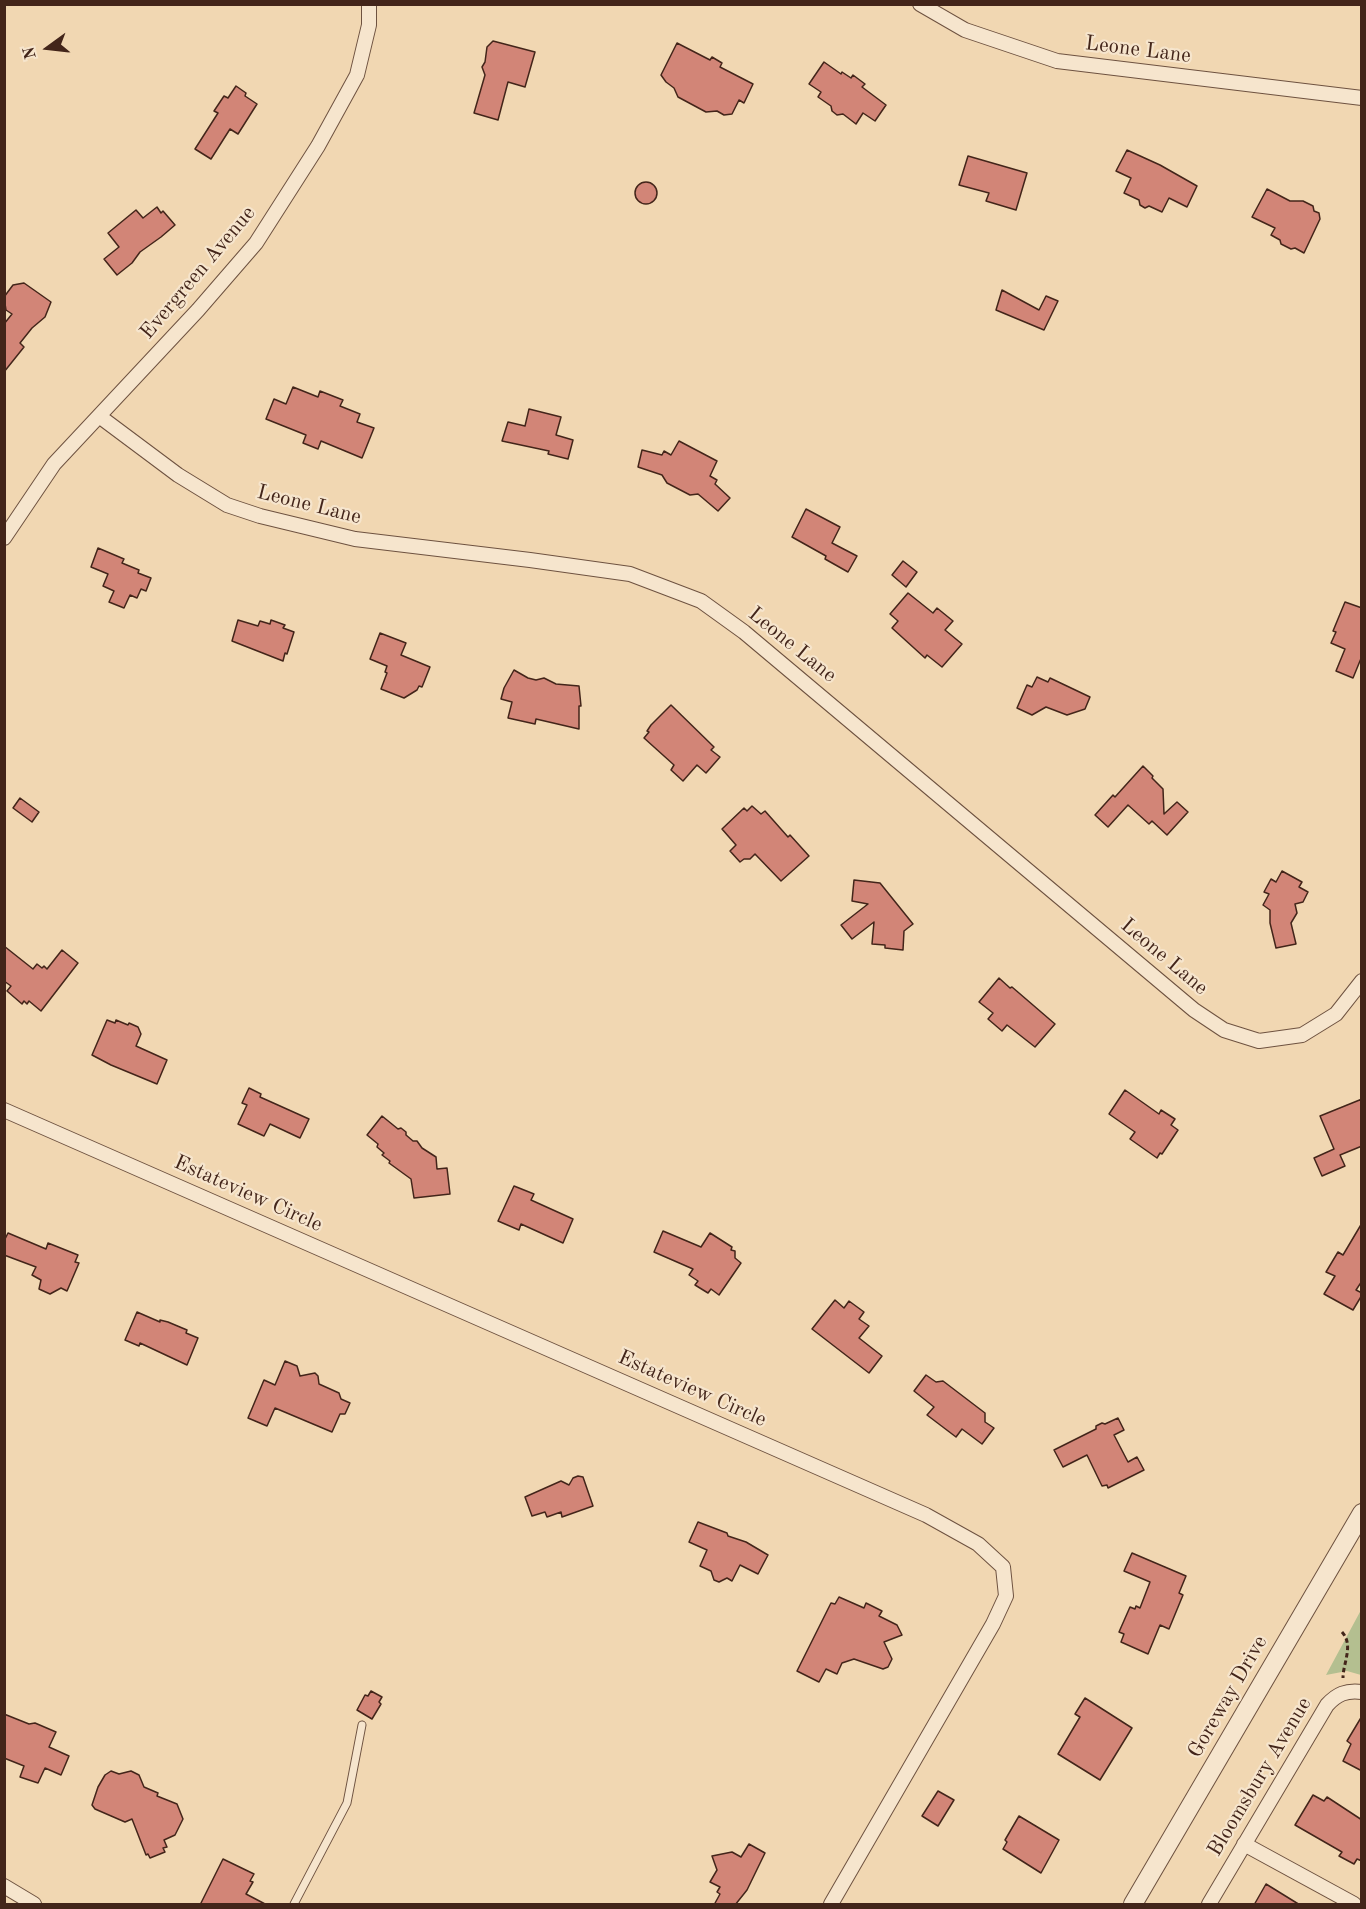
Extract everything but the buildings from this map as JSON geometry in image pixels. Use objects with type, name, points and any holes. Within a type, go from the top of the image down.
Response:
[{"type":"street","name":"Evergreen Avenue","points":[[4,538],[54,464],[198,310],[256,243],[318,146],[357,75],[369,24],[369,4]]},
{"type":"street","name":"Leone Lane","points":[[920,4],[965,30],[1057,61],[1362,98]]},
{"type":"street","name":"Leone Lane","points":[[99,416],[178,475],[228,505],[260,516],[355,540],[630,574],[701,601],[744,632],[1194,1010],[1224,1030],[1259,1041],[1302,1035],[1336,1014],[1362,981]]},
{"type":"street","name":"Estateview Circle","points":[[4,1110],[919,1512],[978,1544],[1003,1567],[1006,1596],[993,1624],[831,1905]]},
{"type":"street","name":"Goreway Drive","points":[[1133,1905],[1362,1513]]},
{"type":"street","name":"Bloomsbury Avenue","points":[[1209,1905],[1327,1705],[1338,1695],[1350,1691],[1362,1692]]},
{"type":"street","points":[[1244,1844],[1354,1905]]},
{"type":"street","points":[[4,1886],[34,1905]]},
{"type":"lane","points":[[294,1905],[348,1803],[362,1725]]},
{"type":"path","points":[[1342,1632],[1346,1636],[1348,1648],[1343,1666],[1343,1678]]},
{"type":"green space","points":[[1361,1610],[1361,1675],[1347,1671],[1326,1675]]}]
